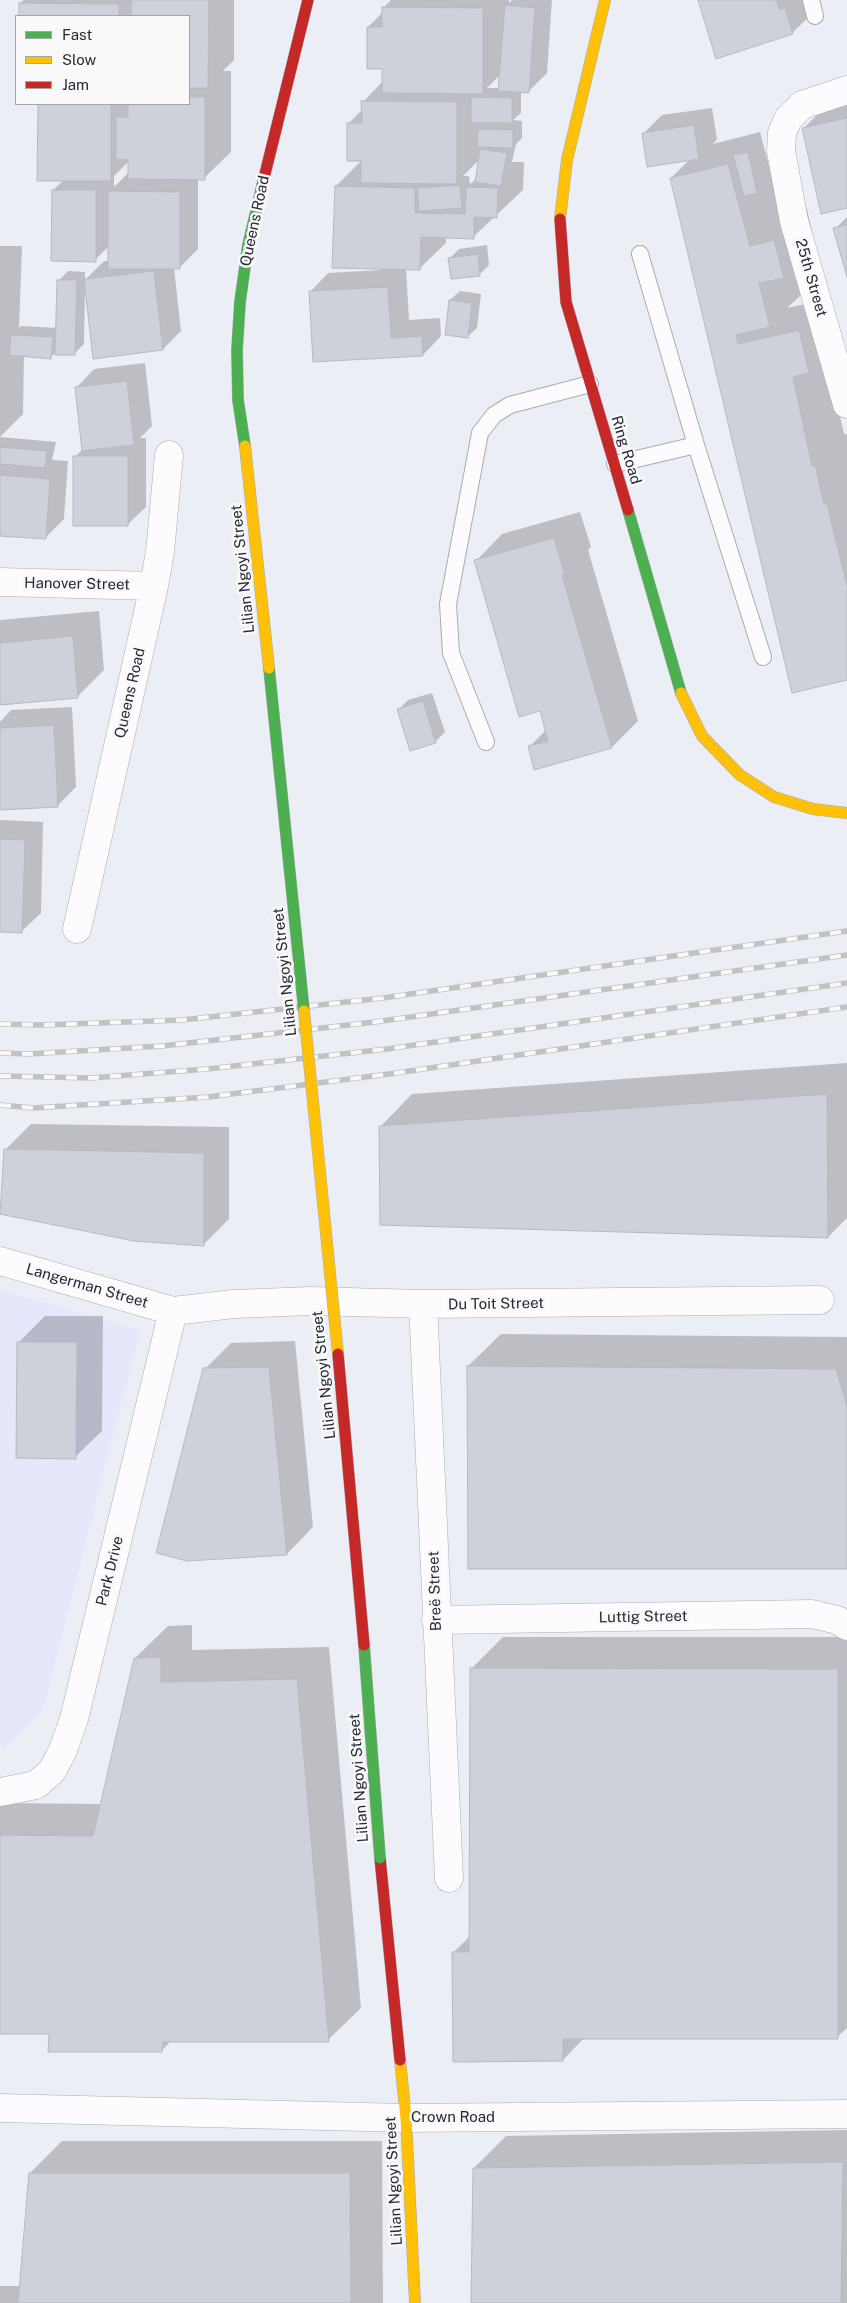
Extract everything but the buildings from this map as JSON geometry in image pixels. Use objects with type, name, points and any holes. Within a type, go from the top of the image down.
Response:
[{"type":"street","name":"Queens Road","points":[[244,446],[238,400],[237,350],[240,302],[248,245],[308,0]]},
{"type":"street","name":"Ring Road","points":[[605,0],[567,160],[559,226],[566,302],[615,464],[679,689],[702,736],[740,775],[774,797],[813,809],[847,813]]},
{"type":"street","name":"25th Street","points":[[847,90],[802,105],[788,119],[782,132],[781,151],[794,220],[847,404]]},
{"type":"street","name":"Lilian Ngoyi Street","points":[[244,446],[294,907],[353,1510],[380,1858],[406,2118],[415,2303]]},
{"type":"street","name":"Queens Road","points":[[77,929],[154,586],[160,552],[169,455]]},
{"type":"street","name":"Hanover Street","points":[[0,582],[154,586]]},
{"type":"street","name":"Langerman Street","points":[[0,1262],[173,1311]]},
{"type":"street","name":"Du Toit Street","points":[[173,1311],[234,1304],[301,1301],[422,1304],[820,1300]]},
{"type":"street","name":"Breë Street","points":[[422,1304],[449,1878]]},
{"type":"street","name":"Park Drive","points":[[0,1792],[36,1785],[52,1771],[63,1750],[74,1719],[173,1311]]},
{"type":"street","name":"Luttig Street","points":[[436,1620],[812,1614],[837,1620],[847,1626]]},
{"type":"street","name":"Crown Road","points":[[0,2108],[406,2118],[847,2114]]},
{"type":"lane","points":[[811,0],[816,16]]},
{"type":"lane","points":[[640,254],[696,445],[764,657]]},
{"type":"lane","points":[[486,742],[451,653],[448,604],[480,433],[494,415],[510,405],[590,384]]},
{"type":"lane","points":[[615,464],[696,445]]},
{"type":"shaded area","points":[[0,1290],[140,1330],[43,1710],[5,1748],[0,1748]]},
{"type":"railway","points":[[0,1024],[42,1025],[182,1020],[383,998],[847,931]]},
{"type":"railway","points":[[0,1053],[29,1054],[162,1046],[375,1022],[847,955]]},
{"type":"railway","points":[[0,1076],[91,1078],[207,1069],[387,1049],[847,983]]},
{"type":"railway","points":[[0,1105],[33,1108],[208,1097],[389,1074],[847,1007]]},
{"type":"traffic: fast","points":[[245,446],[238,400],[237,350],[240,302],[248,245],[263,182]]},
{"type":"traffic: fast","points":[[628,510],[681,693]]},
{"type":"traffic: fast","points":[[269,668],[304,1011]]},
{"type":"traffic: fast","points":[[364,1645],[380,1858]]},
{"type":"traffic: slow","points":[[560,219],[567,160],[605,0]]},
{"type":"traffic: slow","points":[[245,446],[269,668]]},
{"type":"traffic: slow","points":[[681,693],[702,736],[740,775],[774,797],[813,809],[847,813]]},
{"type":"traffic: slow","points":[[304,1011],[338,1354]]},
{"type":"traffic: slow","points":[[400,2060],[406,2118],[415,2303]]},
{"type":"traffic: jam","points":[[263,182],[308,0]]},
{"type":"traffic: jam","points":[[560,219],[566,302],[628,510]]},
{"type":"traffic: jam","points":[[338,1354],[364,1645]]},
{"type":"traffic: jam","points":[[380,1858],[400,2060]]}]
